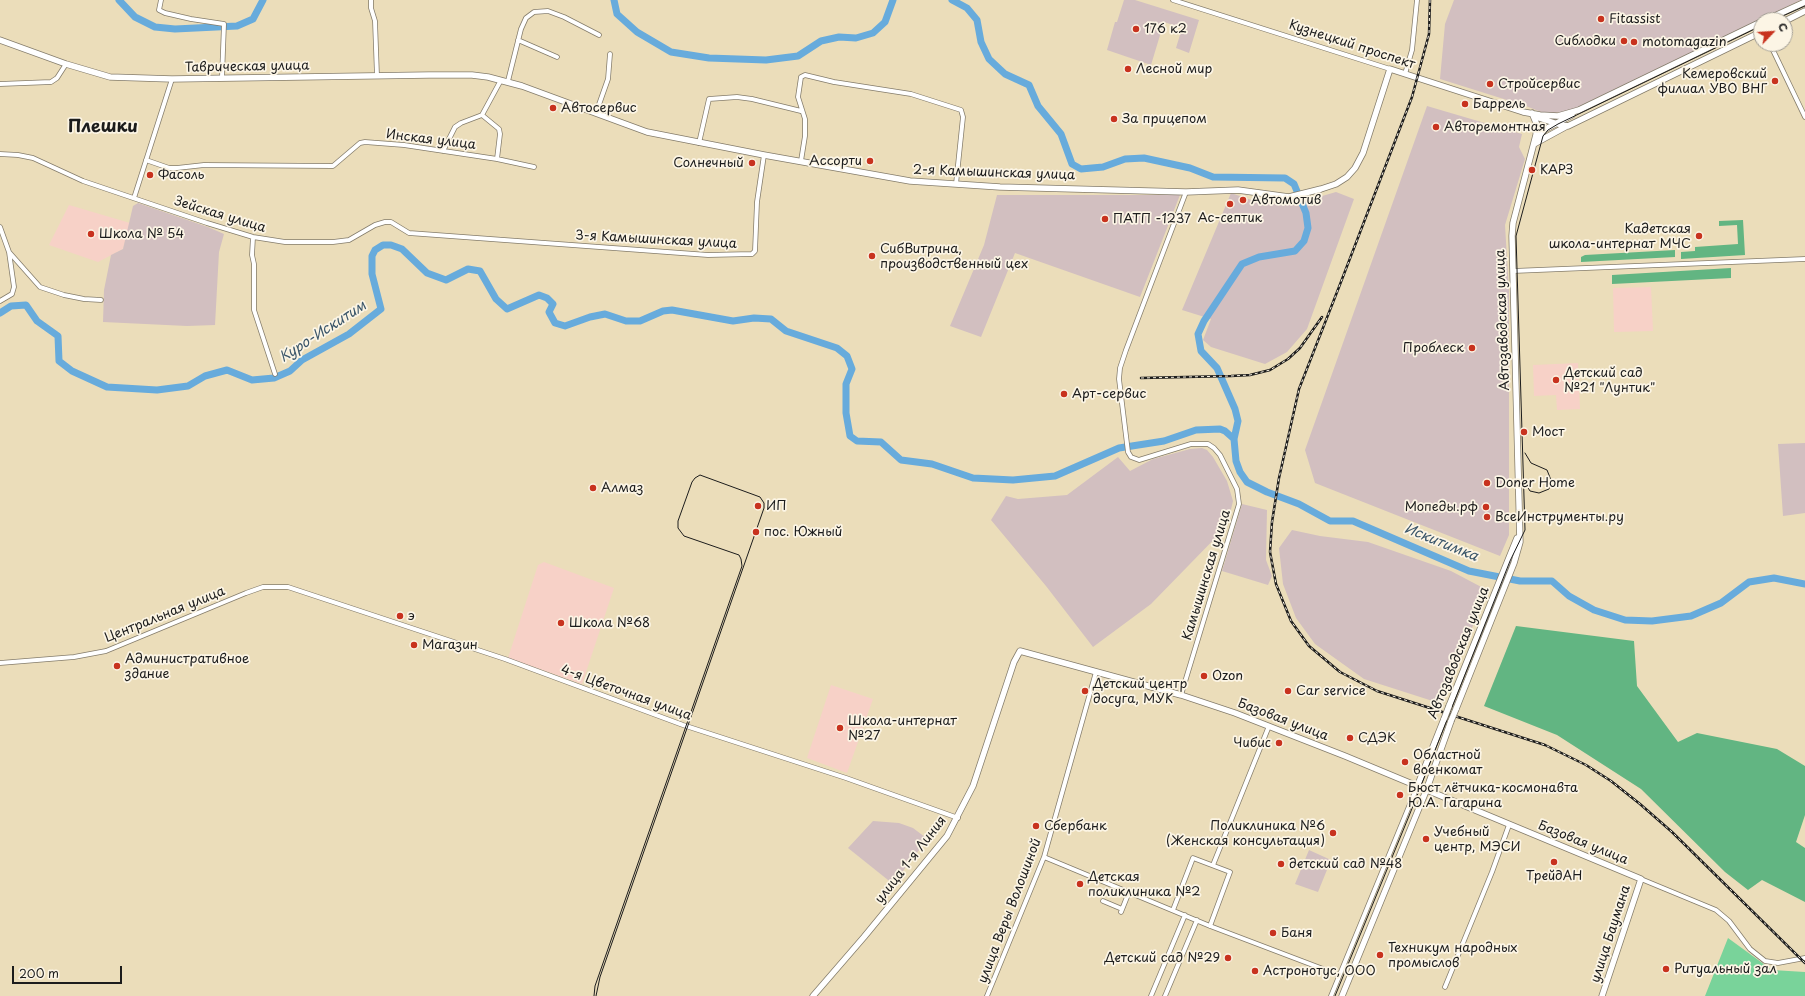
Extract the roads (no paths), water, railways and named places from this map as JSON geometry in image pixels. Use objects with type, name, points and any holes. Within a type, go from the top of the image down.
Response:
[{"type":"main road","points":[[1783,12],[1805,2]]},
{"type":"main road","points":[[1793,17],[1805,11]]},
{"type":"main road","name":"Кузнецкий проспект","points":[[1533,115],[1558,116],[1579,110],[1753,27]]},
{"type":"main road","points":[[1535,143],[1753,36]]},
{"type":"main road","name":"Таврическая улица","points":[[0,40],[66,64],[110,77],[172,79],[222,77],[472,75],[501,80]]},
{"type":"main road","name":"Кузнецкий проспект","points":[[1390,69],[1533,115],[1555,124],[1568,126]]},
{"type":"main road","name":"2-я Камышинская улица","points":[[501,80],[508,81],[647,132],[699,143],[910,181],[1186,192],[1238,190],[1289,197],[1308,193],[1336,184],[1347,177],[1355,168],[1363,153],[1390,69]]},
{"type":"main road","points":[[1535,143],[1544,130],[1579,110]]},
{"type":"main road","name":"Автозаводская улица","points":[[1342,996],[1426,791],[1451,721],[1514,563],[1520,542],[1512,236],[1513,223],[1535,143],[1537,127],[1533,115]]},
{"type":"main road","name":"Автозаводская улица","points":[[1417,787],[1492,598],[1516,543],[1520,528]]},
{"type":"main road","name":"Базовая улица","points":[[1020,651],[1181,695],[1269,726],[1641,879]]},
{"type":"main road","name":"улица 1-я Линия","points":[[813,996],[932,855],[947,836],[958,818],[973,786],[1014,662],[1020,651]]},
{"type":"main road","name":"улица Баумана","points":[[1602,996],[1641,879]]},
{"type":"street","points":[[161,0],[159,10],[165,13],[191,19],[223,23],[224,34],[222,77]]},
{"type":"street","points":[[371,0],[371,8],[375,21],[377,76]]},
{"type":"street","name":"Кузнецкий проспект","points":[[1173,0],[1390,69]]},
{"type":"street","points":[[1405,74],[1412,50],[1417,0]]},
{"type":"street","points":[[508,81],[518,40],[526,18],[534,12],[548,11],[564,17],[599,35]]},
{"type":"street","points":[[518,40],[557,57]]},
{"type":"street","points":[[1774,52],[1805,117]]},
{"type":"street","points":[[596,113],[608,79],[610,54]]},
{"type":"street","points":[[0,84],[50,82],[57,78],[66,64]]},
{"type":"street","points":[[801,161],[805,136],[805,119],[801,111],[798,97],[799,82],[801,77],[805,75],[834,82],[911,94],[961,110],[963,117],[956,184]]},
{"type":"street","points":[[134,198],[172,79]]},
{"type":"street","points":[[443,151],[455,127],[461,123],[482,115],[501,80]]},
{"type":"street","points":[[699,143],[709,99],[736,97],[752,99],[801,111]]},
{"type":"street","points":[[482,115],[499,130],[500,134],[497,159]]},
{"type":"street","name":"Инская улица","points":[[146,160],[169,168],[204,165],[333,166],[360,143],[365,142],[404,145],[534,166]]},
{"type":"street","name":"Зейская улица","points":[[0,154],[33,158],[83,181],[253,237],[285,242],[333,242],[349,240],[376,225],[390,222],[409,233],[508,240]]},
{"type":"street","name":"3-я Камышинская улица","points":[[508,240],[606,249],[697,254],[752,254],[755,251],[757,202],[764,155]]},
{"type":"street","name":"Камышинская улица","points":[[1181,695],[1239,504],[1237,489],[1220,455],[1208,444],[1191,444],[1139,460],[1134,459],[1128,452],[1119,379],[1120,368],[1186,192]]},
{"type":"street","points":[[0,227],[9,252],[13,291],[8,297],[0,301]]},
{"type":"street","points":[[253,237],[252,255],[254,264],[254,310],[275,374]]},
{"type":"street","points":[[9,252],[40,287],[77,298],[101,300]]},
{"type":"street","points":[[1513,271],[1805,260]]},
{"type":"street","name":"Центральная улица","points":[[0,663],[74,657],[106,651],[250,591],[270,586],[288,587]]},
{"type":"street","name":"4-я Цветочная улица","points":[[288,587],[505,659],[683,725],[846,778],[958,818]]},
{"type":"street","name":"улица Веры Волошиной","points":[[987,996],[1044,857],[1096,672]]},
{"type":"street","points":[[1213,865],[1269,726]]},
{"type":"street","points":[[1331,996],[1417,787]]},
{"type":"street","points":[[1445,986],[1492,872],[1509,825]]},
{"type":"street","points":[[1044,857],[1210,926],[1339,975]]},
{"type":"street","points":[[1173,910],[1193,858],[1230,872],[1210,926]]},
{"type":"street","points":[[1641,879],[1659,885],[1716,910],[1729,921],[1750,950],[1765,961],[1778,963],[1805,958]]},
{"type":"street","points":[[1103,901],[1122,911],[1129,892]]},
{"type":"street","points":[[1151,996],[1184,915]]},
{"type":"street","points":[[1165,996],[1197,920]]},
{"type":"waterway","points":[[119,0],[135,17],[155,27],[175,29],[237,26],[253,19],[263,0]]},
{"type":"waterway","points":[[614,0],[617,14],[637,32],[671,52],[709,58],[766,60],[798,56],[821,41],[839,37],[856,38],[873,33],[885,22],[893,0]]},
{"type":"waterway","name":"Искитимка","points":[[952,0],[967,8],[977,20],[981,42],[989,59],[1005,74],[1029,85],[1038,106],[1061,134],[1072,164],[1081,169],[1103,167],[1125,159],[1144,158],[1190,168],[1213,177],[1285,178],[1294,184],[1306,213],[1308,228],[1304,241],[1295,251],[1259,257],[1242,264],[1204,321],[1198,334],[1201,351],[1217,368],[1235,409],[1238,421],[1234,439],[1236,461],[1240,472],[1247,482],[1267,492],[1299,504],[1330,521],[1353,521],[1469,571],[1520,581],[1552,581],[1569,596],[1594,610],[1625,620],[1652,621],[1691,616],[1721,603],[1749,582],[1774,578],[1805,584]]},
{"type":"waterway","name":"Куро-Искитим","points":[[0,313],[11,306],[26,305],[37,321],[58,336],[59,361],[72,371],[107,387],[157,390],[188,386],[205,376],[227,370],[252,380],[274,378],[290,371],[302,360],[349,334],[381,309],[372,274],[372,256],[375,250],[383,245],[391,245],[402,249],[427,273],[446,280],[468,269],[480,271],[496,299],[507,309],[539,295],[547,298],[553,304],[549,312],[555,323],[565,326],[590,317],[605,314],[626,321],[640,321],[663,311],[672,310],[733,321],[754,318],[771,319],[786,331],[837,348],[847,356],[852,369],[846,384],[846,413],[850,436],[857,441],[881,442],[901,460],[932,464],[973,478],[1013,480],[1055,476],[1119,448],[1164,441],[1196,430],[1220,429],[1225,431],[1234,439]]},
{"type":"tram line","points":[[1792,12],[1805,6]]},
{"type":"tram line","points":[[1335,996],[1409,816],[1510,561],[1525,530],[1516,236],[1543,136],[1548,130],[1558,124],[1753,30]]},
{"type":"tram line","points":[[1525,453],[1531,463],[1547,470],[1551,480],[1549,489],[1539,493],[1530,491],[1525,483]]},
{"type":"tram line","points":[[594,996],[595,986],[742,566],[739,555],[684,536],[678,528],[678,521],[692,482],[700,475],[760,497],[764,503],[764,508],[600,977],[596,996]]},
{"type":"railway","points":[[1430,0],[1429,34],[1412,97],[1299,389],[1279,478],[1272,522],[1270,552],[1276,584],[1291,621],[1309,646],[1340,672],[1377,691],[1545,745],[1586,765],[1611,781],[1672,832],[1805,963]]},
{"type":"railway","points":[[1141,378],[1250,375],[1270,370],[1288,359],[1300,348],[1322,317]]},
{"type":"place","name":"Fitassist","points":[[1601,19]]},
{"type":"place","name":"176 к2","points":[[1136,29]]},
{"type":"place","name":"Сиблодки","points":[[1624,41]]},
{"type":"place","name":"motomagazin","points":[[1634,42]]},
{"type":"place","name":"Лесной мир","points":[[1128,69]]},
{"type":"place","name":"Кемеровский филиал УВО ВНГ","points":[[1775,81]]},
{"type":"place","name":"Стройсервис","points":[[1490,84]]},
{"type":"place","name":"Баррель","points":[[1465,104]]},
{"type":"place","name":"Автосервис","points":[[553,108]]},
{"type":"place","name":"За прицепом","points":[[1114,119]]},
{"type":"place","name":"Авторемонтная","points":[[1436,127]]},
{"type":"place","name":"Ассорти","points":[[870,161]]},
{"type":"place","name":"Солнечный","points":[[752,163]]},
{"type":"place","name":"КАРЗ","points":[[1532,170]]},
{"type":"place","name":"Фасоль","points":[[150,175]]},
{"type":"place","name":"Автомотив","points":[[1243,200]]},
{"type":"place","name":"Ас-септик","points":[[1230,204]]},
{"type":"place","name":"ПАТП -1237","points":[[1105,219]]},
{"type":"place","name":"Школа № 54","points":[[91,234]]},
{"type":"place","name":"Кадетская школа-интернат МЧС","points":[[1699,236]]},
{"type":"place","name":"СибВитрина, производственный цех","points":[[872,256]]},
{"type":"place","name":"Проблеск","points":[[1472,348]]},
{"type":"place","name":"Детский сад №21 \"Лунтик\"","points":[[1556,380]]},
{"type":"place","name":"Арт-сервис","points":[[1064,394]]},
{"type":"place","name":"Мост","points":[[1524,432]]},
{"type":"place","name":"Doner Home","points":[[1487,483]]},
{"type":"place","name":"Алмаз","points":[[593,488]]},
{"type":"place","name":"ИП","points":[[758,506]]},
{"type":"place","name":"Мопеды.рф","points":[[1486,507]]},
{"type":"place","name":"ВсеИнструменты.ру","points":[[1487,517]]},
{"type":"place","name":"пос. Южный","points":[[756,532]]},
{"type":"place","name":"э","points":[[400,616]]},
{"type":"place","name":"Школа №68","points":[[561,623]]},
{"type":"place","name":"Магазин","points":[[414,645]]},
{"type":"place","name":"Административное здание","points":[[117,666]]},
{"type":"place","name":"Ozon","points":[[1204,676]]},
{"type":"place","name":"Детский центр досуга, МУК","points":[[1085,691]]},
{"type":"place","name":"Car service","points":[[1288,691]]},
{"type":"place","name":"Школа-интернат №27","points":[[840,728]]},
{"type":"place","name":"СДЭК","points":[[1350,738]]},
{"type":"place","name":"Чибис","points":[[1279,743]]},
{"type":"place","name":"Областной военкомат","points":[[1405,762]]},
{"type":"place","name":"Бюст лётчика-космонавта Ю.А. Гагарина","points":[[1400,795]]},
{"type":"place","name":"Сбербанк","points":[[1036,826]]},
{"type":"place","name":"Поликлиника №6 (Женская консультация)","points":[[1333,833]]},
{"type":"place","name":"Учебный центр, МЭСИ","points":[[1426,839]]},
{"type":"place","name":"ТрейдАН","points":[[1554,862]]},
{"type":"place","name":"детский сад №48","points":[[1281,864]]},
{"type":"place","name":"Детская поликлиника №2","points":[[1080,884]]},
{"type":"place","name":"Баня","points":[[1273,933]]},
{"type":"place","name":"Техникум народных промыслов","points":[[1380,955]]},
{"type":"place","name":"Детский сад №29","points":[[1228,958]]},
{"type":"place","name":"Ритуальный зал","points":[[1666,969]]},
{"type":"place","name":"Астронотус, ООО","points":[[1255,971]]},
{"type":"district","name":"Плешки","points":[[103,127]]}]
